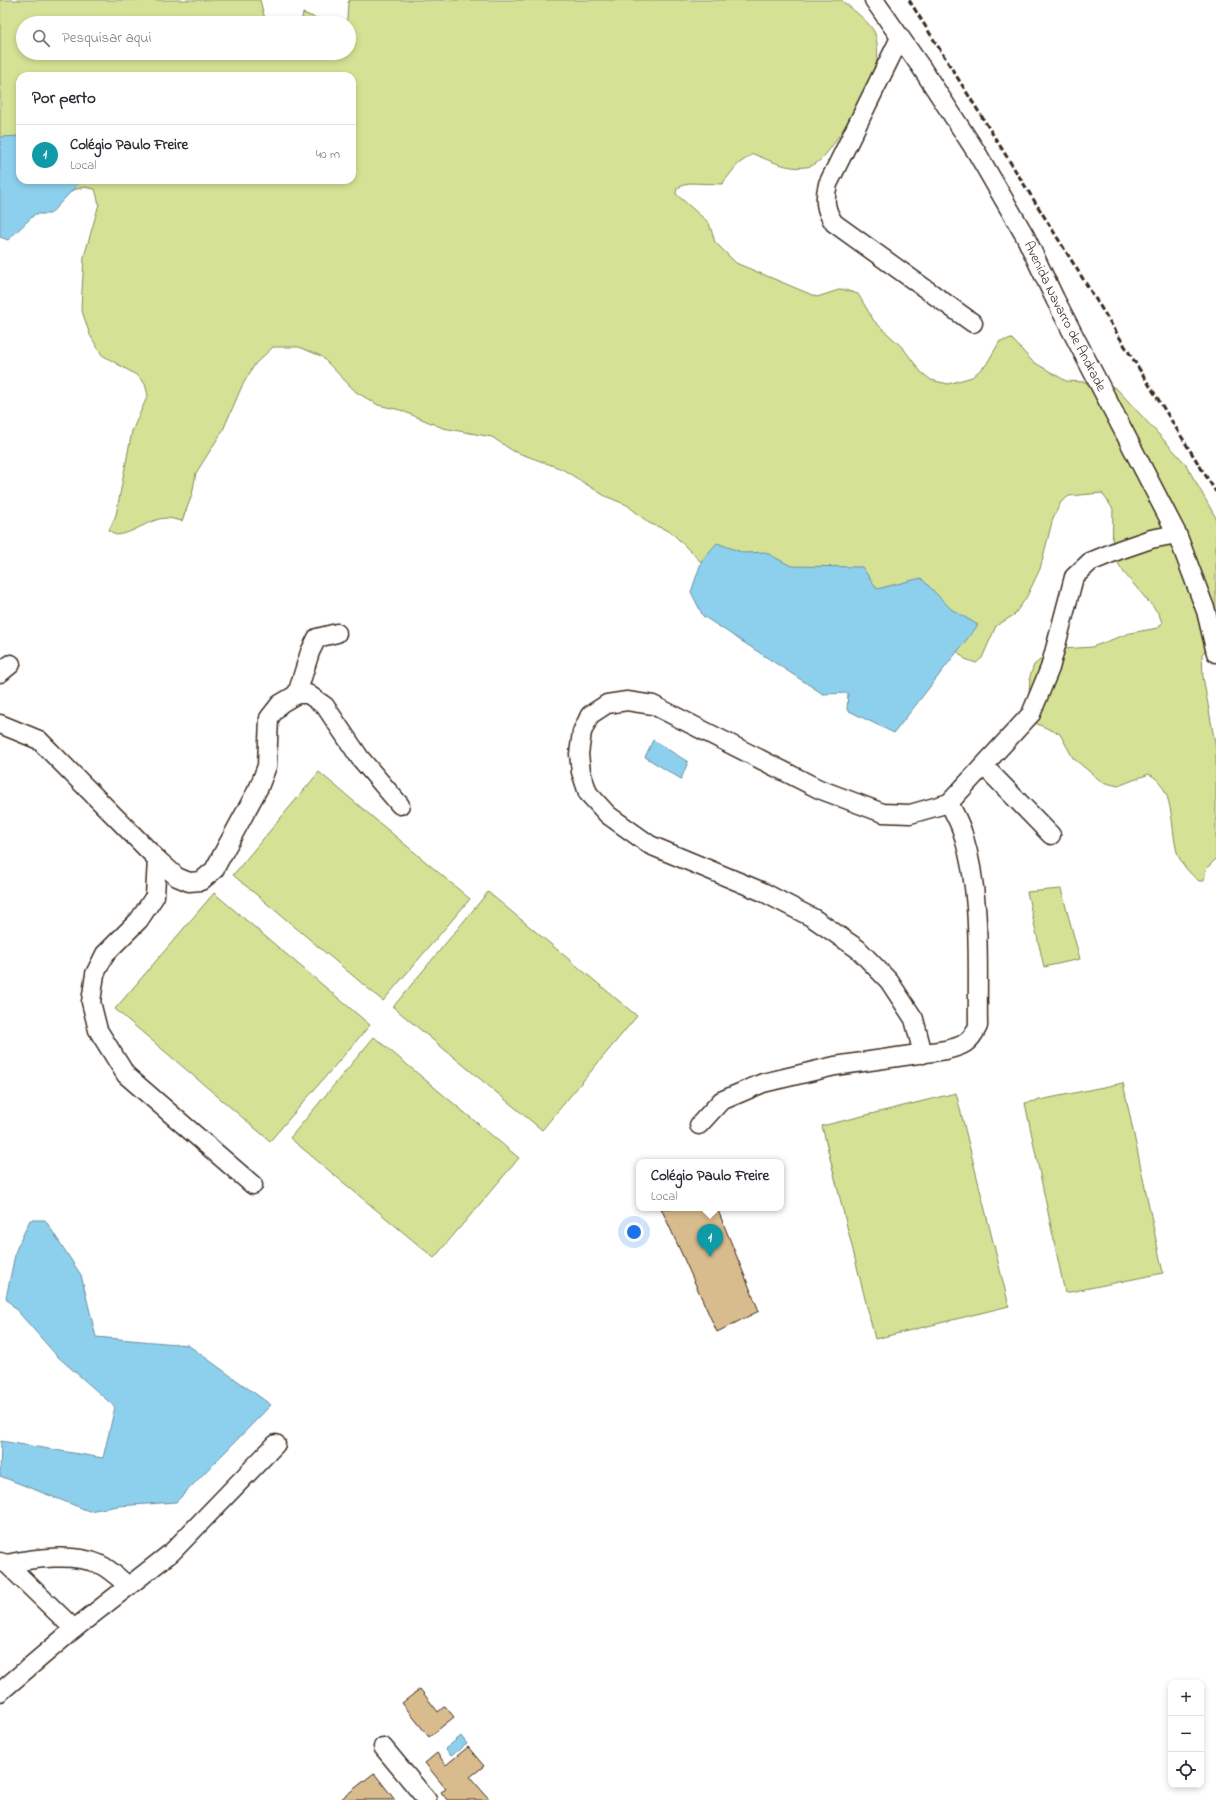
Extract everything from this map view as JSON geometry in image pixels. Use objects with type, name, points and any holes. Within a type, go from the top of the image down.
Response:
[{"type":"street","name":"Avenida Navarro de Andrade","points":[[874,0],[977,153],[1025,236],[1054,299],[1177,534],[1206,611],[1216,653]]},
{"type":"street","points":[[900,38],[828,184],[825,198],[826,207],[829,216],[834,223],[973,322]]},
{"type":"street","points":[[923,1054],[914,1019],[889,981],[858,949],[813,918],[763,892],[650,845],[608,815],[588,793],[581,772],[579,754],[582,732],[590,715],[607,704],[627,701],[652,706],[819,789],[883,813],[910,814],[949,803],[1031,714],[1050,668],[1074,577],[1090,562],[1151,539],[1177,534]]},
{"type":"street","points":[[297,694],[316,638],[337,633]]},
{"type":"street","points":[[0,724],[39,740],[157,859],[177,877],[189,882],[201,881],[214,870],[259,787],[267,766],[269,718],[280,704],[297,694],[308,694],[325,706],[360,758],[400,805]]},
{"type":"street","points":[[984,766],[1051,835]]},
{"type":"street","points":[[699,1125],[721,1101],[763,1083],[835,1066],[946,1050],[963,1046],[974,1036],[978,1026],[977,947],[973,877],[963,832],[949,803]]},
{"type":"street","points":[[157,859],[155,896],[139,920],[105,954],[95,974],[91,1002],[98,1030],[126,1075],[253,1185]]},
{"type":"street","points":[[0,1692],[74,1629],[172,1552],[276,1444]]},
{"type":"street","points":[[4,1563],[54,1558],[79,1560],[98,1564],[114,1573],[128,1586]]},
{"type":"street","points":[[4,1563],[74,1629]]},
{"type":"street","points":[[383,1747],[427,1800]]},
{"type":"green space","points":[[0,0],[260,0],[264,16],[16,16],[16,60],[356,60],[356,16],[347,16],[348,2],[350,0],[841,0],[870,25],[875,34],[878,55],[871,76],[859,102],[842,131],[825,155],[813,165],[799,168],[785,166],[753,154],[738,164],[722,184],[689,183],[677,188],[676,194],[709,223],[715,242],[736,263],[817,297],[842,289],[858,294],[874,321],[903,348],[921,372],[931,380],[948,384],[972,377],[986,365],[1000,341],[1012,339],[1032,361],[1066,381],[1105,383],[1117,389],[1185,463],[1216,518],[1216,658],[1211,653],[1205,651],[1202,654],[1203,677],[1216,749],[1216,859],[1206,869],[1204,881],[1199,881],[1192,875],[1183,864],[1177,852],[1170,808],[1163,788],[1157,780],[1149,774],[1118,786],[1102,782],[1073,758],[1060,734],[1035,723],[1028,715],[1030,676],[1034,665],[1040,660],[1063,649],[1092,647],[1130,633],[1158,628],[1162,623],[1159,614],[1125,574],[1112,554],[1113,509],[1102,493],[1069,496],[1061,502],[1053,518],[1040,569],[1026,598],[1014,615],[996,626],[982,658],[976,663],[965,659],[939,634],[707,568],[671,532],[649,523],[627,505],[605,496],[562,469],[513,451],[492,437],[443,428],[400,410],[378,405],[356,392],[321,356],[299,347],[273,347],[255,364],[242,386],[223,430],[196,473],[192,495],[182,521],[168,518],[159,519],[129,532],[116,535],[109,530],[116,515],[132,431],[148,395],[145,384],[138,376],[102,355],[90,335],[81,308],[84,257],[99,204],[95,189],[84,187],[59,194],[40,184],[356,184],[356,72],[16,72],[16,171],[0,164]]},
{"type":"green space","points":[[303,13],[311,16],[302,16]]},
{"type":"green space","points":[[319,772],[470,899],[383,1001],[233,875]]},
{"type":"green space","points":[[1061,889],[1080,959],[1044,967],[1027,892]]},
{"type":"green space","points":[[488,892],[637,1016],[542,1130],[393,1007]]},
{"type":"green space","points":[[214,893],[370,1025],[270,1141],[115,1009]]},
{"type":"green space","points":[[374,1037],[519,1158],[434,1258],[290,1138]]},
{"type":"green space","points":[[1123,1083],[1163,1273],[1065,1293],[1025,1103]]},
{"type":"green space","points":[[956,1093],[1009,1306],[875,1339],[822,1126]]},
{"type":"water","points":[[16,136],[16,184],[78,184],[50,214],[35,214],[8,240],[0,237],[0,137]]},
{"type":"water","points":[[717,543],[744,553],[765,552],[791,566],[862,567],[877,589],[921,578],[951,609],[978,625],[894,733],[847,710],[848,693],[823,694],[703,616],[691,592],[702,560]]},
{"type":"water","points":[[653,740],[688,762],[681,779],[645,757]]},
{"type":"water","points":[[30,1220],[45,1220],[81,1275],[96,1337],[188,1345],[271,1405],[176,1502],[118,1506],[89,1511],[0,1476],[1,1441],[103,1458],[115,1407],[57,1356],[6,1298],[16,1250]]},
{"type":"water","points":[[461,1736],[467,1744],[451,1756],[445,1749]]},
{"type":"building","points":[[662,1211],[718,1211],[759,1311],[717,1332]]},
{"type":"building","points":[[420,1689],[438,1712],[445,1706],[454,1717],[429,1737],[402,1703]]},
{"type":"building","points":[[468,1747],[484,1766],[470,1777],[490,1800],[447,1800],[441,1792],[446,1789],[425,1763],[437,1753],[446,1765]]},
{"type":"building","points":[[374,1773],[395,1800],[340,1800]]},
{"type":"railway","points":[[909,0],[1216,492]]},
{"type":"place","name":"Colégio Paulo Freire","points":[[710,1257]]}]
